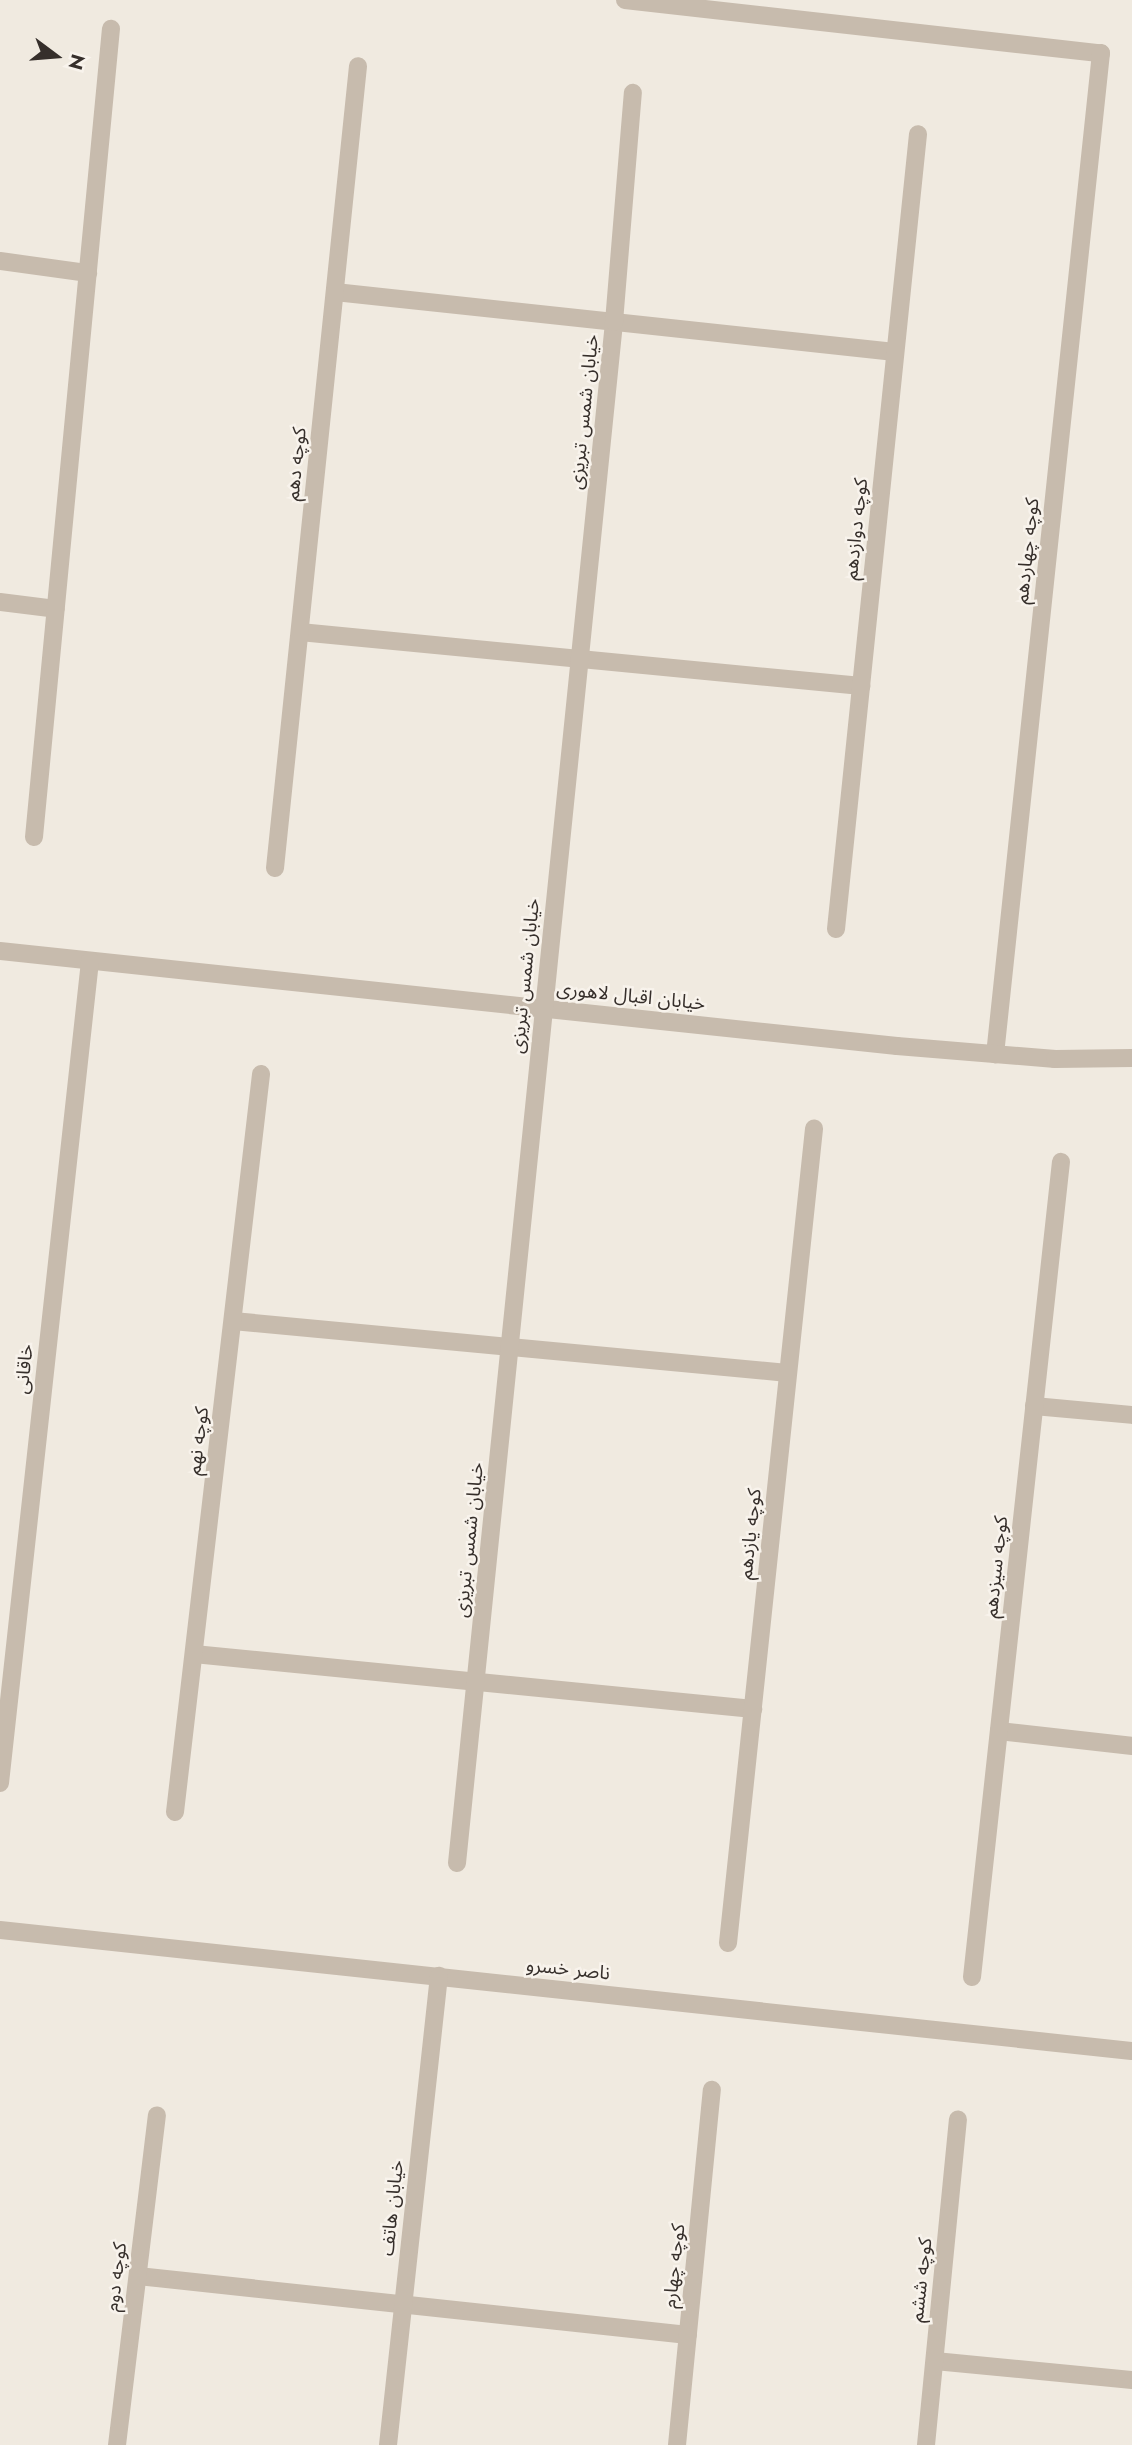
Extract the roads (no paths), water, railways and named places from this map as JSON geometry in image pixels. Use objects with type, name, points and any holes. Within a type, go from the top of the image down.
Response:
[{"type":"street","name":"کوچه چهاردهم","points":[[625,0],[1101,53],[995,1054]]},
{"type":"street","points":[[34,837],[111,29]]},
{"type":"street","name":"کوچه دهم","points":[[275,868],[358,65]]},
{"type":"street","name":"خیابان شمس تبریزی","points":[[457,1863],[614,322],[633,93]]},
{"type":"street","name":"کوچه دوازدهم","points":[[836,929],[918,134]]},
{"type":"street","points":[[0,261],[88,273]]},
{"type":"street","points":[[335,292],[895,352]]},
{"type":"street","points":[[0,602],[56,609]]},
{"type":"street","points":[[300,632],[861,686]]},
{"type":"street","name":"خیابان اقبال لاهوری","points":[[0,951],[995,1054],[1055,1059],[1132,1059]]},
{"type":"street","name":"خاقانی","points":[[0,1783],[90,961]]},
{"type":"street","name":"کوچه نهم","points":[[175,1812],[261,1074]]},
{"type":"street","name":"کوچه یازدهم","points":[[728,1943],[814,1129]]},
{"type":"street","name":"کوچه سیزدهم","points":[[972,1977],[1061,1162]]},
{"type":"street","points":[[233,1321],[788,1373]]},
{"type":"street","points":[[1034,1406],[1132,1415]]},
{"type":"street","points":[[194,1654],[753,1709]]},
{"type":"street","points":[[999,1731],[1132,1746]]},
{"type":"street","name":"ناصر خسرو","points":[[0,1930],[1132,2051]]},
{"type":"street","name":"خیابان هاتف","points":[[388,2445],[439,1976]]},
{"type":"street","name":"کوچه چهارم","points":[[677,2445],[712,2091]]},
{"type":"street","name":"کوچه دوم","points":[[117,2445],[157,2115]]},
{"type":"street","name":"کوچه ششم","points":[[926,2445],[958,2120]]},
{"type":"street","points":[[138,2276],[688,2335]]},
{"type":"street","points":[[935,2361],[1132,2380]]}]
